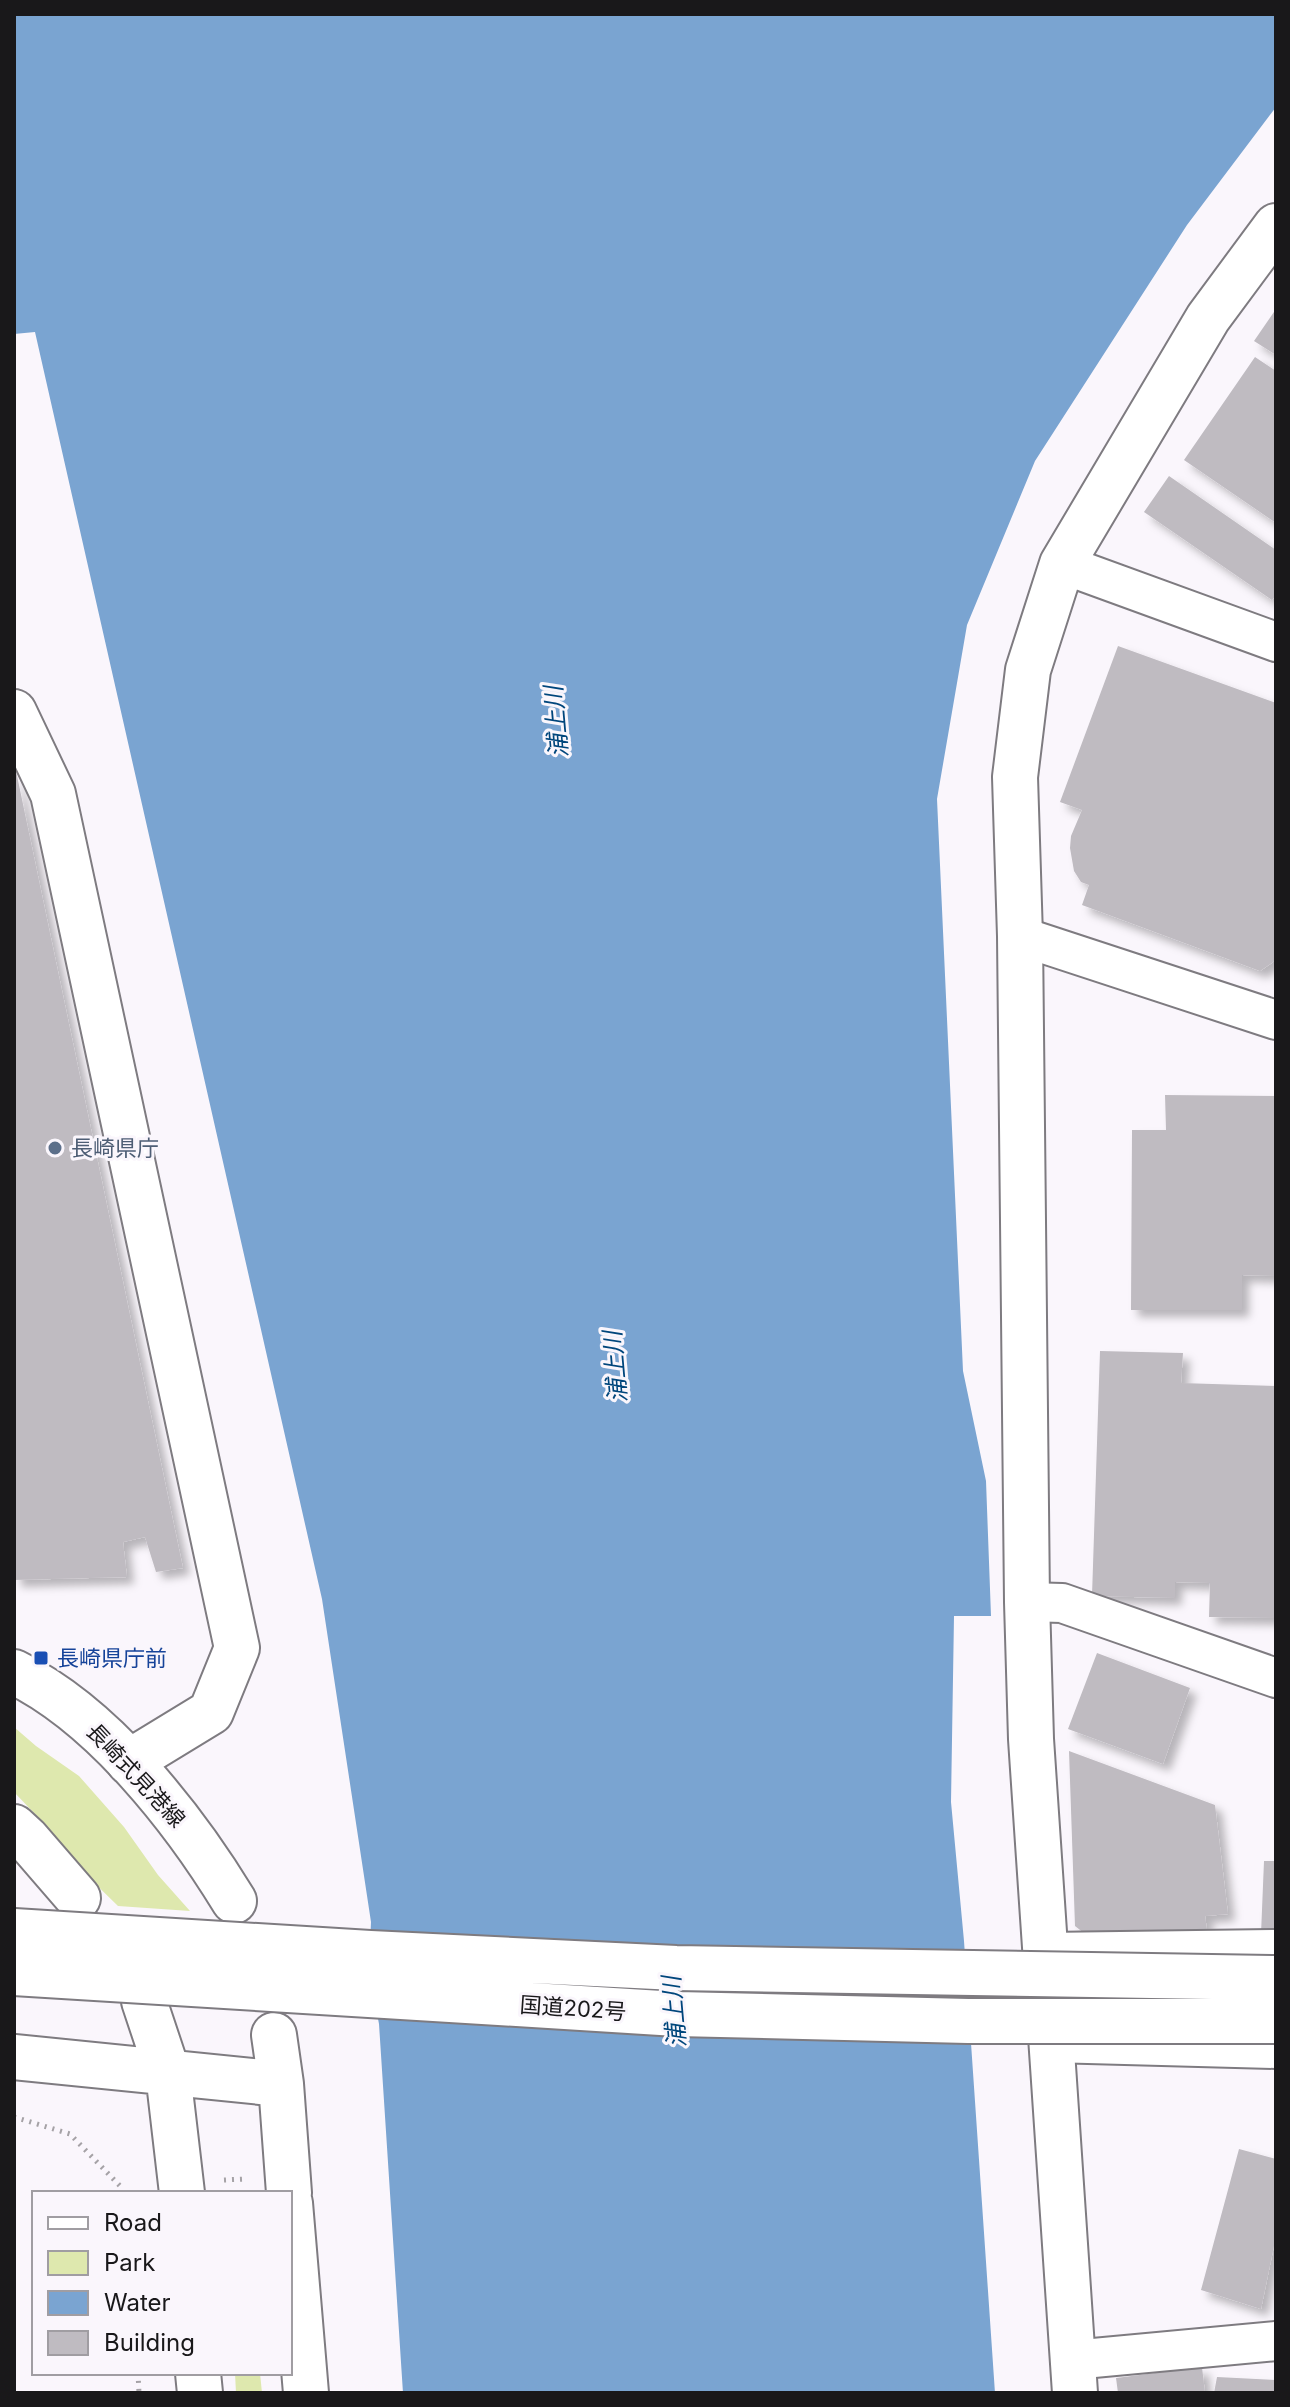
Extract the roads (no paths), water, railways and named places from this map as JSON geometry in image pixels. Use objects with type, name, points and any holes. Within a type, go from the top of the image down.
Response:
[{"type":"main road","points":[[1074,2377],[1031,1739],[1015,777],[1028,670],[1062,564],[1208,318],[1276,226]]},
{"type":"main road","points":[[14,712],[53,794],[237,1648],[211,1712],[129,1762]]},
{"type":"main road","name":"長崎式見港線","points":[[14,1672],[46,1690],[129,1762],[183,1825],[234,1901]]},
{"type":"main road","points":[[14,1827],[78,1898]]},
{"type":"main road","name":"国道202号","points":[[14,1931],[676,1968],[1276,1978]]},
{"type":"main road","name":"国道202号","points":[[14,1973],[677,2014],[968,2021],[1276,2021]]},
{"type":"main road","points":[[144,2001],[168,2073],[198,2187]]},
{"type":"main road","points":[[274,2035],[281,2084],[279,2191]]},
{"type":"main road","points":[[14,2057],[281,2084]]},
{"type":"main road","points":[[292,2288],[306,2393]]},
{"type":"street","points":[[1062,564],[1276,642]]},
{"type":"street","points":[[1020,936],[1276,1020]]},
{"type":"street","points":[[1027,1602],[1062,1603],[1276,1678]]},
{"type":"street","points":[[1045,1952],[1276,1949]]},
{"type":"street","points":[[1051,2043],[1276,2049]]},
{"type":"street","points":[[1074,2377],[1276,2341]]},
{"type":"water","name":"浦上川","points":[[14,14],[1276,14],[1276,107],[1187,225],[1035,461],[967,625],[937,799],[963,1371],[986,1481],[991,1616],[954,1616],[951,1802],[964,1941],[995,2393],[403,2393],[379,2024],[370,1948],[371,1922],[322,1599],[35,332],[14,334]]},
{"type":"place","name":"長崎県庁","points":[[55,1148]]},
{"type":"place","name":"長崎県庁前","points":[[41,1658]]}]
